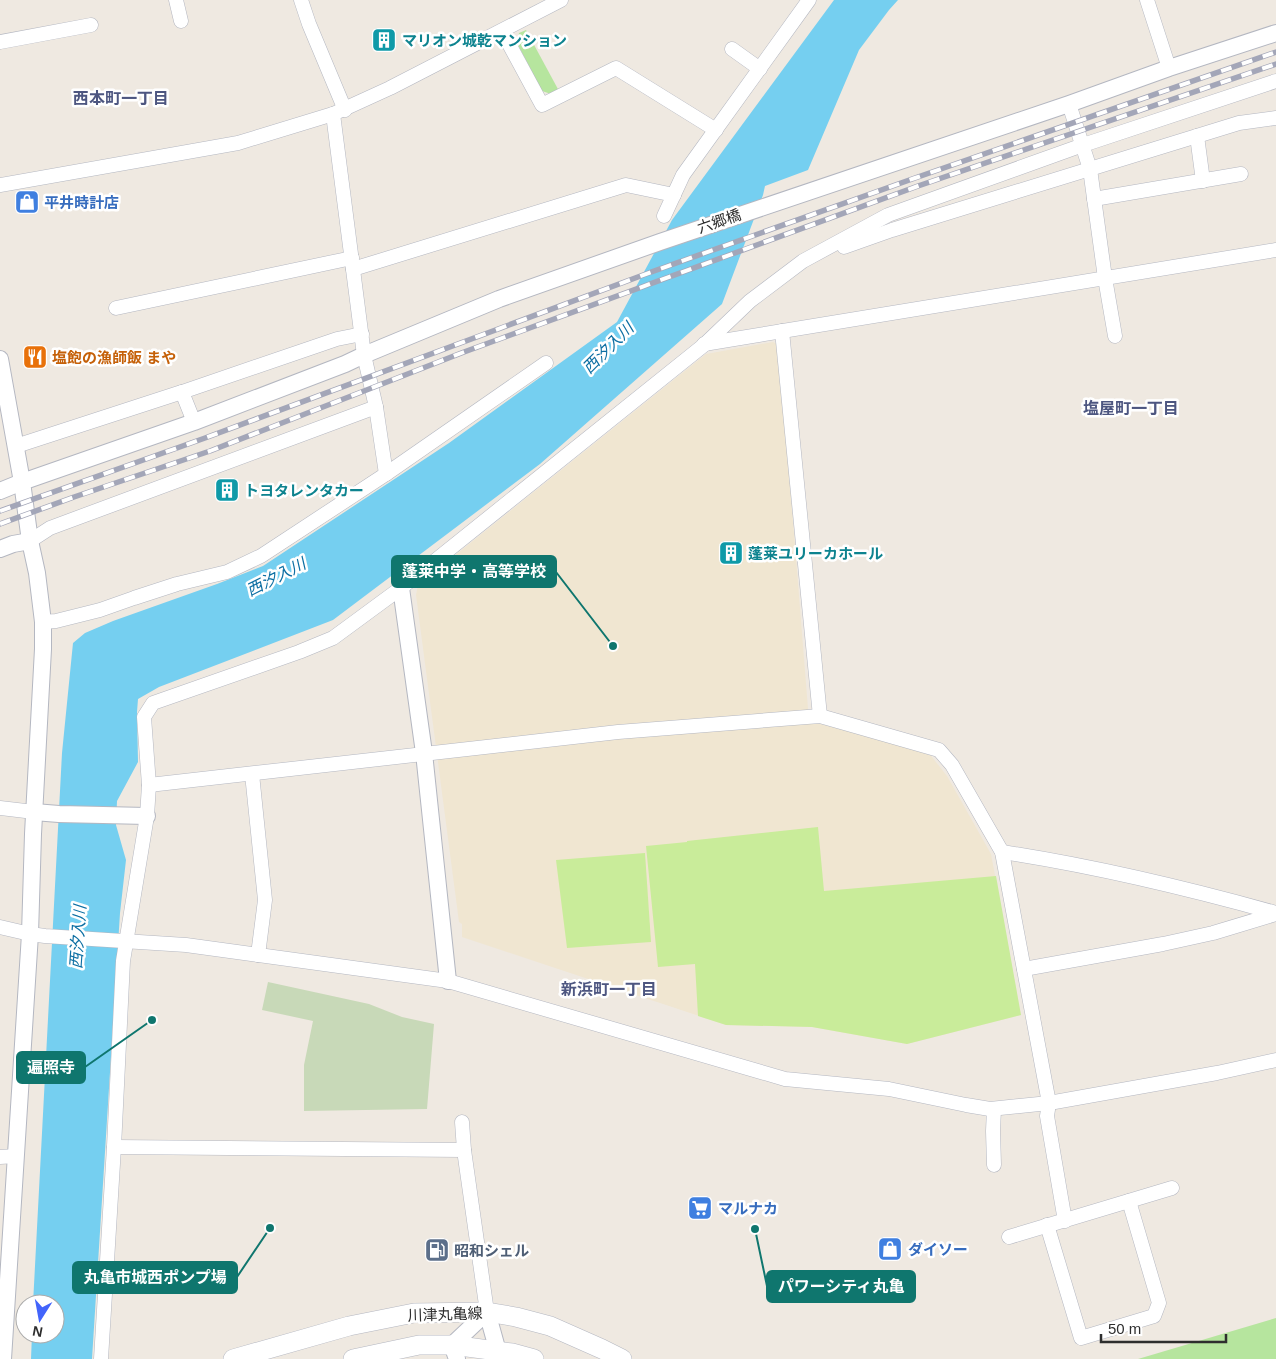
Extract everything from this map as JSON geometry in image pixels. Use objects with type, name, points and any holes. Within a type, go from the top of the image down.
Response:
[{"type":"main road","name":"川津丸亀線","points":[[234,1359],[349,1326],[414,1313],[487,1312],[550,1326],[622,1359]]},
{"type":"main road","name":"川津丸亀線","points":[[353,1359],[375,1357],[419,1345],[454,1352],[499,1355],[512,1353],[534,1359]]},
{"type":"street","points":[[176,0],[180,21]]},
{"type":"street","points":[[301,0],[339,112],[352,264],[364,354],[376,408],[386,474]]},
{"type":"street","points":[[0,185],[238,143],[339,112],[390,88],[561,0]]},
{"type":"street","points":[[664,216],[683,175],[809,0]]},
{"type":"street","points":[[1147,0],[1169,68]]},
{"type":"street","points":[[0,42],[91,25]]},
{"type":"street","points":[[502,31],[542,105],[616,68],[716,130]]},
{"type":"street","name":"六郷橋","points":[[0,491],[194,422],[345,364],[364,354],[499,299],[778,201],[1069,104],[1169,68],[1276,34]]},
{"type":"street","points":[[732,49],[760,69]]},
{"type":"street","points":[[101,1359],[123,961],[147,816],[148,785],[144,717],[154,703],[299,652],[333,638],[401,588],[704,344],[750,301],[803,261],[888,215],[1083,145],[1276,81]]},
{"type":"street","points":[[1069,104],[1090,169],[1115,336]]},
{"type":"street","points":[[803,261],[892,230],[1238,123],[1276,118]]},
{"type":"street","points":[[1197,136],[1203,180]]},
{"type":"street","points":[[1094,199],[1241,174]]},
{"type":"street","points":[[116,308],[352,264],[626,185],[674,195]]},
{"type":"street","points":[[704,344],[1276,250]]},
{"type":"street","points":[[782,331],[820,716]]},
{"type":"street","points":[[16,446],[337,339],[362,334]]},
{"type":"street","points":[[0,359],[22,482],[30,541],[38,573],[43,622],[34,812],[38,935],[8,1156],[3,1359]]},
{"type":"street","points":[[43,622],[56,621],[100,610],[177,584],[227,572],[261,556],[386,474],[546,362]]},
{"type":"street","points":[[182,392],[194,422]]},
{"type":"street","points":[[0,549],[30,541],[50,528],[376,408]]},
{"type":"street","points":[[401,588],[424,753],[448,981]]},
{"type":"street","points":[[148,785],[618,732],[820,716],[939,750],[952,764],[1002,852],[1049,1103],[1047,1116],[1065,1220]]},
{"type":"street","points":[[252,774],[265,900],[258,955]]},
{"type":"street","points":[[0,808],[58,814],[147,816]]},
{"type":"street","points":[[1002,852],[1050,859],[1210,895],[1276,913]]},
{"type":"street","points":[[1024,970],[1213,933],[1276,913]]},
{"type":"street","points":[[0,927],[38,935],[186,945],[448,981],[785,1079],[890,1089],[994,1109],[1049,1103],[1217,1073],[1276,1060]]},
{"type":"street","points":[[994,1109],[994,1164]]},
{"type":"street","points":[[462,1122],[464,1150],[487,1312],[499,1355]]},
{"type":"street","points":[[114,1147],[464,1150]]},
{"type":"street","points":[[1009,1237],[1172,1188]]},
{"type":"street","points":[[1047,1225],[1081,1338],[1154,1316],[1159,1303],[1129,1202]]},
{"type":"street","points":[[454,1352],[487,1312]]},
{"type":"shaded area","points":[[773,342],[779,345],[809,721],[928,752],[947,776],[991,854],[1021,1015],[907,1044],[812,1027],[726,1025],[462,937],[462,924],[459,922],[416,595],[418,585],[706,354]]},
{"type":"green space","points":[[526,30],[559,91],[551,94],[542,91],[517,43],[519,33]]},
{"type":"green space","points":[[818,827],[824,891],[996,876],[1021,1015],[907,1044],[812,1027],[726,1025],[698,1016],[695,964],[658,967],[646,846]]},
{"type":"green space","points":[[645,853],[651,942],[567,948],[556,860]]},
{"type":"green space","points":[[268,982],[369,1004],[402,1017],[434,1024],[427,1109],[304,1111],[304,1065],[313,1021],[262,1010]]},
{"type":"green space","points":[[1276,1318],[1276,1359],[1138,1359]]},
{"type":"water","name":"西汐入川","points":[[834,0],[898,0],[859,50],[808,170],[765,186],[722,304],[540,464],[333,620],[159,687],[138,699],[138,762],[117,801],[116,825],[126,860],[120,913],[92,1359],[31,1359],[32,1344],[65,1344],[65,1294],[34,1294],[62,753],[73,643],[85,633],[113,621],[263,566],[449,443],[617,322],[672,220]]},
{"type":"railway","points":[[0,511],[205,438],[654,271],[1276,52]]},
{"type":"railway","points":[[0,524],[210,451],[464,352],[918,186],[1276,64]]},
{"type":"place","name":"マリオン城乾マンション","points":[[384,40]]},
{"type":"place","name":"平井時計店","points":[[27,202]]},
{"type":"place","name":"塩飽の漁師飯 まや","points":[[35,357]]},
{"type":"place","name":"トヨタレンタカー","points":[[227,490]]},
{"type":"place","name":"蓬莱ユリーカホール","points":[[731,553]]},
{"type":"place","name":"蓬莱中学・高等学校","points":[[613,646]]},
{"type":"place","name":"遍照寺","points":[[152,1020]]},
{"type":"place","name":"マルナカ","points":[[700,1208]]},
{"type":"place","name":"丸亀市城西ポンプ場","points":[[270,1228]]},
{"type":"place","name":"パワーシティ丸亀","points":[[755,1229]]},
{"type":"place","name":"ダイソー","points":[[890,1249]]},
{"type":"place","name":"昭和シェル","points":[[437,1250]]},
{"type":"district","name":"西本町一丁目","points":[[121,98]]},
{"type":"district","name":"塩屋町一丁目","points":[[1131,408]]},
{"type":"district","name":"新浜町一丁目","points":[[609,989]]}]
